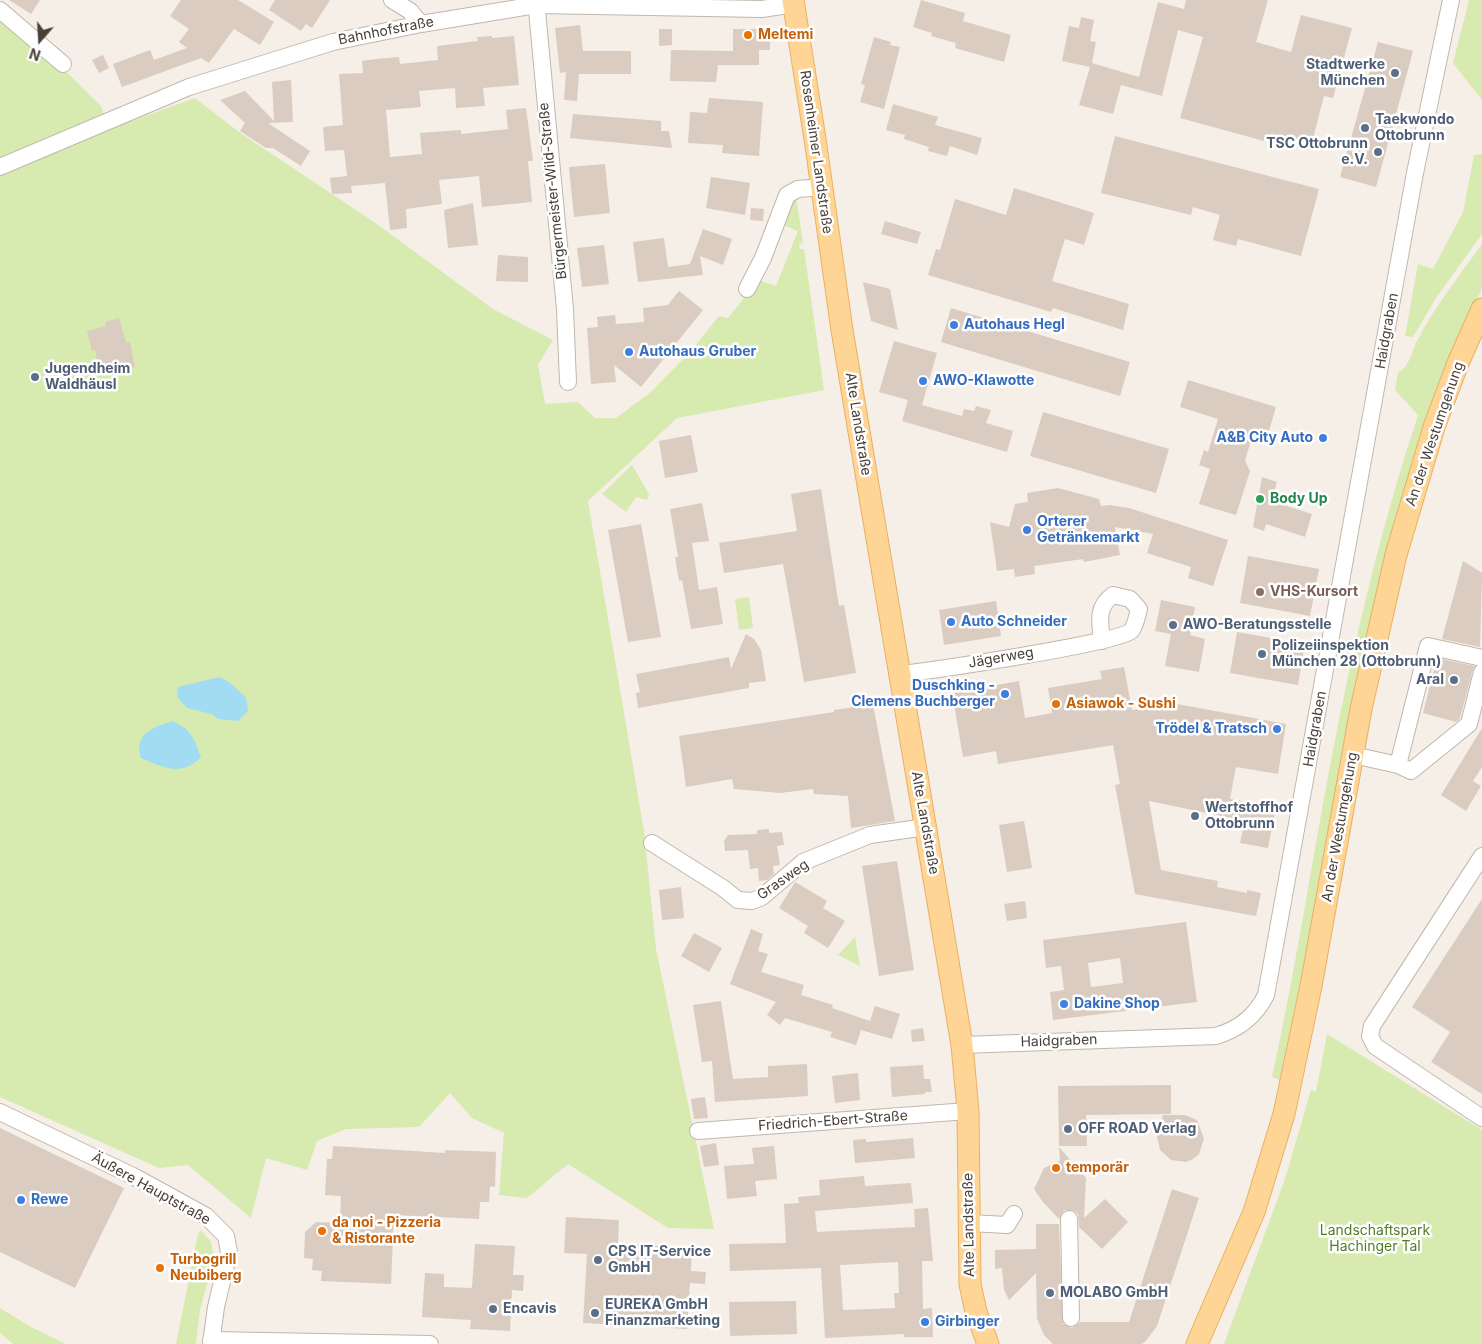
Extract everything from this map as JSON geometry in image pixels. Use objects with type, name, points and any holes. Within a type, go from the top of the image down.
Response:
[{"type":"main road","name":"Rosenheimer Landstraße","points":[[793,2],[822,186],[838,304]]},
{"type":"main road","name":"Alte Landstraße","points":[[838,304],[962,1045],[968,1111],[970,1284],[976,1312],[988,1344]]},
{"type":"main road","name":"An der Westumgehung","points":[[1197,1344],[1254,1212],[1284,1114],[1311,986],[1361,709],[1396,555],[1434,427],[1458,363],[1482,309]]},
{"type":"street","points":[[392,0],[410,11],[421,24]]},
{"type":"street","name":"Haidgraben","points":[[962,1045],[1216,1036],[1239,1027],[1252,1017],[1263,1000],[1272,968],[1415,173],[1439,48],[1451,0]]},
{"type":"street","name":"Bahnhofstraße","points":[[0,167],[189,87],[333,42],[536,2],[762,9],[793,2]]},
{"type":"street","name":"Bürgermeister-Wild-Straße","points":[[536,2],[565,309],[568,382]]},
{"type":"street","points":[[0,10],[63,64]]},
{"type":"street","points":[[747,289],[763,258],[787,195],[798,189],[822,186]]},
{"type":"street","name":"Jägerweg","points":[[900,674],[1102,641]]},
{"type":"street","points":[[1398,765],[1428,646],[1482,658]]},
{"type":"street","points":[[1353,756],[1398,765],[1412,771],[1469,724],[1482,672]]},
{"type":"street","name":"Grasweg","points":[[652,843],[723,888],[738,900],[752,901],[762,897],[803,862],[870,836],[926,827]]},
{"type":"street","points":[[1482,856],[1372,1026],[1370,1036],[1375,1046],[1482,1118]]},
{"type":"street","name":"Friedrich-Ebert-Straße","points":[[698,1131],[968,1111]]},
{"type":"street","name":"Äußere Hauptstraße","points":[[0,1112],[136,1177],[206,1216],[218,1226],[229,1243],[229,1252],[216,1307],[211,1342]]},
{"type":"street","points":[[969,1223],[1007,1225],[1014,1214]]},
{"type":"street","points":[[1070,1219],[1071,1318]]},
{"type":"street","points":[[211,1342],[430,1344]]},
{"type":"green space","points":[[1469,0],[1482,0],[1482,100],[1453,63]]},
{"type":"green space","points":[[0,14],[37,43],[101,106],[109,129],[195,98],[239,132],[374,222],[493,309],[553,340],[538,365],[545,404],[578,402],[595,418],[616,418],[651,392],[690,352],[719,316],[728,318],[758,280],[776,286],[798,231],[781,224],[791,200],[796,197],[803,243],[799,244],[800,249],[804,249],[824,390],[677,418],[588,501],[644,831],[656,949],[714,1229],[668,1228],[568,1164],[527,1198],[499,1195],[504,1133],[472,1118],[450,1093],[419,1127],[346,1129],[317,1141],[307,1170],[266,1158],[251,1218],[188,1165],[159,1168],[0,1097]]},
{"type":"green space","points":[[1482,154],[1482,234],[1436,298],[1413,337],[1405,336],[1418,264],[1433,269],[1463,212],[1474,155]]},
{"type":"green space","points":[[1482,244],[1482,288],[1450,361],[1282,1081],[1272,1077],[1339,720],[1374,566],[1418,415],[1395,390],[1398,373],[1408,363],[1417,341],[1440,303]]},
{"type":"green space","points":[[632,465],[649,494],[647,500],[636,497],[626,512],[602,494]]},
{"type":"green space","points":[[749,597],[753,628],[739,630],[735,599]]},
{"type":"green space","points":[[855,937],[860,966],[838,955]]},
{"type":"green space","name":"Landschaftspark Hachinger Tal","points":[[1327,1034],[1482,1130],[1482,1344],[1224,1344],[1285,1179],[1311,1090],[1316,1092]]},
{"type":"green space","points":[[201,1230],[211,1242],[214,1259],[200,1310],[196,1344],[176,1344],[198,1234]]},
{"type":"green space","points":[[0,1308],[31,1327],[66,1344],[13,1344],[0,1333]]},
{"type":"water","points":[[219,677],[230,683],[246,697],[248,711],[238,721],[218,719],[212,714],[187,708],[177,697],[178,687]]},
{"type":"water","points":[[172,721],[188,731],[201,757],[187,767],[180,769],[157,765],[141,758],[139,750],[142,738],[146,733],[151,729]]},
{"type":"building","points":[[9,0],[40,0],[31,14]]},
{"type":"building","points":[[181,0],[238,0],[274,22],[260,45],[234,29],[209,63],[201,58],[122,87],[113,64],[150,50],[154,60],[187,48],[179,42],[189,29],[170,16]]},
{"type":"building","points":[[275,0],[330,0],[312,28],[306,24],[301,31],[269,10]]},
{"type":"building","points":[[921,0],[965,13],[963,21],[1011,35],[1004,62],[955,48],[956,43],[931,36],[932,33],[913,27]]},
{"type":"building","points":[[1186,0],[1268,0],[1256,42],[1291,52],[1301,15],[1352,28],[1333,98],[1324,96],[1310,150],[1265,138],[1264,141],[1180,118],[1203,37],[1178,30],[1162,96],[1121,85],[1113,114],[1079,105],[1090,67],[1062,61],[1069,26],[1079,28],[1081,17],[1094,20],[1090,41],[1096,42],[1092,63],[1139,77],[1158,2],[1184,9]]},
{"type":"building","points":[[580,25],[583,51],[631,51],[631,74],[579,74],[577,101],[564,100],[566,72],[560,73],[555,28]]},
{"type":"building","points":[[659,29],[672,29],[672,45],[659,46]]},
{"type":"building","points":[[733,29],[770,29],[770,50],[759,50],[759,65],[718,65],[716,82],[670,81],[671,50],[733,51]]},
{"type":"building","points":[[492,36],[492,38],[514,36],[519,85],[483,88],[485,106],[456,108],[455,88],[419,91],[421,107],[386,110],[390,157],[422,154],[420,133],[461,130],[461,134],[508,129],[506,110],[526,108],[533,161],[528,161],[532,202],[482,207],[479,176],[439,180],[442,204],[406,209],[407,228],[390,230],[385,183],[351,186],[352,193],[332,194],[330,178],[347,176],[344,150],[325,151],[323,127],[343,125],[339,74],[363,73],[362,61],[376,59],[399,57],[400,64],[438,60],[437,46],[478,41],[477,37]]},
{"type":"building","points":[[874,37],[891,42],[890,45],[900,47],[884,109],[860,102],[865,85],[861,84]]},
{"type":"building","points":[[1378,42],[1413,51],[1396,114],[1403,116],[1400,127],[1393,125],[1376,187],[1340,177]]},
{"type":"building","points":[[103,55],[109,68],[99,73],[92,60]]},
{"type":"building","points":[[291,80],[293,122],[268,123],[310,151],[301,166],[273,148],[266,148],[240,131],[245,123],[220,100],[245,91],[274,121],[272,82]]},
{"type":"building","points":[[709,98],[763,102],[759,156],[722,153],[723,145],[688,143],[690,112],[707,113]]},
{"type":"building","points":[[893,104],[938,117],[935,125],[982,138],[977,155],[950,146],[947,156],[928,151],[929,147],[904,139],[905,135],[886,130]]},
{"type":"building","points":[[573,114],[661,121],[661,131],[669,131],[672,148],[570,138]]},
{"type":"building","points":[[1115,136],[1319,189],[1301,256],[1238,239],[1236,246],[1213,240],[1220,215],[1193,207],[1191,215],[1101,193]]},
{"type":"building","points":[[605,164],[610,213],[574,217],[569,167]]},
{"type":"building","points":[[711,177],[750,183],[745,215],[706,208]]},
{"type":"building","points":[[1014,188],[1094,213],[1084,245],[1065,239],[1052,281],[1129,304],[1123,330],[1053,308],[1051,312],[928,275],[936,249],[940,250],[955,199],[1006,215]]},
{"type":"building","points":[[473,203],[478,245],[448,248],[444,210]]},
{"type":"building","points":[[751,208],[764,209],[763,221],[750,220]]},
{"type":"building","points":[[885,221],[921,232],[917,244],[881,234]]},
{"type":"building","points":[[703,229],[732,239],[723,265],[700,256],[703,275],[638,282],[633,242],[664,238],[668,267],[690,264]]},
{"type":"building","points":[[604,245],[609,284],[582,287],[577,248]]},
{"type":"building","points":[[498,255],[528,257],[528,282],[496,281]]},
{"type":"building","points":[[863,282],[890,289],[898,330],[871,321]]},
{"type":"building","name":"Autohaus Gruber","points":[[679,291],[703,310],[641,387],[614,365],[616,382],[591,384],[587,328],[598,327],[597,317],[615,315],[616,324],[644,322],[643,308],[668,305]]},
{"type":"building","points":[[951,308],[1130,362],[1120,396],[941,342]]},
{"type":"building","points":[[119,318],[126,343],[130,342],[135,367],[100,375],[95,350],[92,351],[87,331],[106,326],[105,322]]},
{"type":"building","points":[[894,341],[937,353],[922,405],[962,416],[964,409],[974,411],[976,406],[991,410],[986,423],[1013,431],[1007,452],[902,421],[908,400],[879,392]]},
{"type":"building","points":[[1188,380],[1276,407],[1268,434],[1254,430],[1245,461],[1250,471],[1236,515],[1199,504],[1210,469],[1199,465],[1204,450],[1208,452],[1218,419],[1180,407]]},
{"type":"building","points":[[1043,412],[1169,449],[1156,493],[1030,456]]},
{"type":"building","points":[[691,435],[698,472],[665,478],[659,441]]},
{"type":"building","points":[[1262,477],[1277,482],[1271,501],[1312,514],[1305,537],[1266,524],[1264,531],[1253,527]]},
{"type":"building","points":[[1058,488],[1099,499],[1101,506],[1110,505],[1129,508],[1228,540],[1213,586],[1188,578],[1191,567],[1147,553],[1153,534],[1115,527],[1120,555],[1084,562],[1083,559],[1034,566],[1035,574],[1015,577],[1014,569],[997,571],[990,522],[1009,527],[1015,504],[1028,502],[1027,493]]},
{"type":"building","points":[[821,489],[839,606],[844,605],[856,673],[804,682],[783,564],[724,573],[719,543],[797,531],[791,494]]},
{"type":"building","points":[[702,503],[709,541],[692,543],[699,590],[717,587],[723,624],[691,629],[682,580],[679,581],[675,557],[678,557],[670,509]]},
{"type":"building","points":[[641,524],[661,637],[628,642],[608,530]]},
{"type":"building","points":[[1248,556],[1319,569],[1310,616],[1240,603]]},
{"type":"building","points":[[1463,561],[1482,573],[1480,647],[1442,639]]},
{"type":"building","points":[[1161,600],[1195,607],[1190,635],[1205,639],[1199,672],[1165,666],[1171,634],[1155,631]]},
{"type":"building","points":[[996,601],[1001,636],[944,645],[939,610]]},
{"type":"building","points":[[1237,632],[1305,644],[1298,685],[1230,673]]},
{"type":"building","points":[[746,634],[754,639],[761,650],[766,681],[749,683],[749,688],[638,708],[636,693],[640,692],[636,674],[729,657],[731,669]]},
{"type":"building","points":[[1437,658],[1474,666],[1460,718],[1456,722],[1423,713]]},
{"type":"building","points":[[1124,667],[1132,710],[1177,704],[1286,724],[1278,774],[1236,767],[1230,799],[1276,807],[1268,848],[1240,843],[1245,821],[1149,801],[1161,870],[1218,881],[1217,887],[1247,893],[1247,890],[1261,893],[1256,916],[1135,894],[1115,785],[1120,784],[1113,745],[998,764],[996,751],[963,757],[951,687],[984,682],[985,687],[1019,681],[1025,718],[1052,713],[1048,688],[1102,679],[1100,671]]},
{"type":"building","points":[[873,704],[895,821],[851,828],[848,796],[814,794],[813,789],[780,793],[734,789],[732,779],[686,787],[679,736],[834,712],[834,710]]},
{"type":"building","points":[[1482,728],[1482,767],[1473,781],[1481,786],[1466,811],[1441,795]]},
{"type":"building","points":[[1024,821],[1032,868],[1007,872],[999,825]]},
{"type":"building","points":[[769,829],[769,833],[782,832],[784,845],[777,846],[780,865],[773,866],[774,874],[767,880],[759,881],[758,868],[750,869],[748,850],[725,851],[724,841],[728,835],[757,834],[757,830]]},
{"type":"building","points":[[897,861],[914,970],[879,976],[862,866]]},
{"type":"building","points":[[795,882],[827,901],[823,908],[845,921],[828,948],[804,933],[808,926],[779,908]]},
{"type":"building","points":[[681,887],[684,918],[662,920],[659,890]]},
{"type":"building","points":[[1482,899],[1482,1094],[1431,1062],[1450,1032],[1412,1007]]},
{"type":"building","points":[[1025,901],[1027,918],[1007,921],[1004,904]]},
{"type":"building","points":[[1186,922],[1197,1002],[1053,1020],[1050,992],[1064,990],[1061,966],[1046,968],[1043,940]],"holes":[[[1120,958],[1123,983],[1091,987],[1088,963]]]},
{"type":"building","points":[[751,929],[763,934],[758,951],[768,954],[761,972],[804,985],[801,995],[833,1005],[832,1008],[870,1021],[875,1006],[900,1014],[892,1039],[861,1030],[856,1045],[830,1037],[832,1032],[785,1018],[780,1025],[767,1015],[776,1002],[730,984]]},
{"type":"building","points":[[694,933],[722,948],[709,972],[681,956]]},
{"type":"building","points":[[721,1001],[733,1079],[768,1077],[768,1066],[807,1064],[808,1096],[715,1102],[712,1061],[702,1062],[693,1005]]},
{"type":"building","points":[[923,1028],[925,1041],[912,1042],[911,1030]]},
{"type":"building","points":[[923,1065],[924,1079],[930,1079],[932,1092],[892,1097],[890,1067]]},
{"type":"building","points":[[858,1073],[860,1100],[835,1103],[832,1076]]},
{"type":"building","points":[[1171,1085],[1171,1114],[1086,1115],[1087,1146],[1059,1146],[1058,1086]]},
{"type":"building","points":[[705,1097],[708,1118],[694,1119],[691,1099]]},
{"type":"building","points":[[1163,1115],[1185,1115],[1197,1120],[1204,1139],[1199,1154],[1193,1159],[1186,1162],[1171,1160],[1160,1150],[1157,1136]]},
{"type":"building","points":[[0,1128],[124,1188],[75,1288],[0,1252]]},
{"type":"building","points":[[913,1138],[915,1158],[855,1163],[853,1140],[866,1139],[866,1142]]},
{"type":"building","points":[[716,1143],[719,1165],[704,1167],[700,1146]]},
{"type":"building","points":[[333,1146],[445,1153],[445,1150],[496,1152],[495,1187],[490,1186],[489,1202],[480,1202],[479,1219],[394,1215],[391,1284],[321,1281],[322,1271],[312,1270],[313,1259],[304,1258],[305,1232],[316,1222],[340,1223],[341,1196],[325,1195],[327,1159],[332,1159]]},
{"type":"building","points":[[774,1146],[777,1179],[755,1181],[757,1196],[727,1199],[724,1166],[754,1164],[752,1148]]},
{"type":"building","points":[[1059,1147],[1086,1178],[1084,1218],[1105,1199],[1128,1222],[1102,1249],[1079,1227],[1078,1214],[1074,1211],[1064,1210],[1059,1219],[1042,1201],[1034,1189],[1044,1168],[1060,1161]]},
{"type":"building","points":[[864,1176],[865,1186],[911,1183],[913,1203],[815,1211],[817,1232],[915,1227],[914,1209],[928,1208],[933,1261],[922,1261],[923,1309],[932,1308],[933,1337],[904,1337],[904,1334],[825,1338],[821,1268],[730,1271],[729,1244],[786,1243],[784,1204],[799,1203],[798,1197],[820,1195],[819,1180]],"holes":[[[898,1262],[899,1293],[894,1293],[895,1308],[843,1310],[840,1265]]]},
{"type":"building","points":[[1172,1189],[1199,1198],[1157,1326],[1145,1342],[1141,1344],[1053,1344],[1044,1335],[1037,1319],[1036,1273],[1009,1300],[1004,1290],[1002,1268],[995,1269],[995,1250],[1036,1249],[1036,1224],[1059,1224],[1063,1324],[1072,1328],[1080,1322],[1129,1322]]},
{"type":"building","points":[[566,1217],[619,1220],[618,1243],[692,1248],[691,1271],[706,1272],[705,1284],[690,1283],[687,1329],[583,1323],[587,1254],[564,1253]]},
{"type":"building","points":[[475,1244],[515,1246],[513,1275],[524,1275],[523,1291],[512,1290],[510,1331],[470,1329],[471,1320],[422,1317],[425,1273],[444,1274],[444,1287],[472,1288]]},
{"type":"building","points":[[796,1301],[797,1334],[730,1336],[729,1302]]},
{"type":"place","name":"Meltemi","points":[[748,35]]},
{"type":"place","name":"Stadtwerke München","points":[[1395,73]]},
{"type":"place","name":"Taekwondo Ottobrunn","points":[[1365,128]]},
{"type":"place","name":"TSC Ottobrunn e.V.","points":[[1378,152]]},
{"type":"place","name":"Autohaus Hegl","points":[[954,325]]},
{"type":"place","name":"Autohaus Gruber","points":[[629,352]]},
{"type":"place","name":"Jugendheim Waldhäusl","points":[[35,377]]},
{"type":"place","name":"AWO-Klawotte","points":[[923,381]]},
{"type":"place","name":"A&B City Auto","points":[[1323,438]]},
{"type":"place","name":"Body Up","points":[[1260,499]]},
{"type":"place","name":"Orterer Getränkemarkt","points":[[1027,530]]},
{"type":"place","name":"VHS-Kursort","points":[[1260,592]]},
{"type":"place","name":"Auto Schneider","points":[[951,622]]},
{"type":"place","name":"AWO-Beratungsstelle","points":[[1173,625]]},
{"type":"place","name":"Polizeiinspektion München 28 (Ottobrunn)","points":[[1262,654]]},
{"type":"place","name":"Aral","points":[[1454,680]]},
{"type":"place","name":"Duschking - Clemens Buchberger","points":[[1005,694]]},
{"type":"place","name":"Asiawok - Sushi","points":[[1056,704]]},
{"type":"place","name":"Trödel & Tratsch","points":[[1277,729]]},
{"type":"place","name":"Wertstoffhof Ottobrunn","points":[[1195,816]]},
{"type":"place","name":"Dakine Shop","points":[[1064,1004]]},
{"type":"place","name":"OFF ROAD Verlag","points":[[1068,1129]]},
{"type":"place","name":"temporär","points":[[1056,1168]]},
{"type":"place","name":"Rewe","points":[[21,1200]]},
{"type":"place","name":"da noi - Pizzeria & Ristorante","points":[[322,1231]]},
{"type":"place","name":"CPS IT-Service GmbH","points":[[598,1260]]},
{"type":"place","name":"Turbogrill Neubiberg","points":[[160,1268]]},
{"type":"place","name":"MOLABO GmbH","points":[[1050,1293]]},
{"type":"place","name":"Encavis","points":[[493,1309]]},
{"type":"place","name":"EUREKA GmbH Finanzmarketing","points":[[595,1313]]},
{"type":"place","name":"Girbinger","points":[[925,1322]]}]
